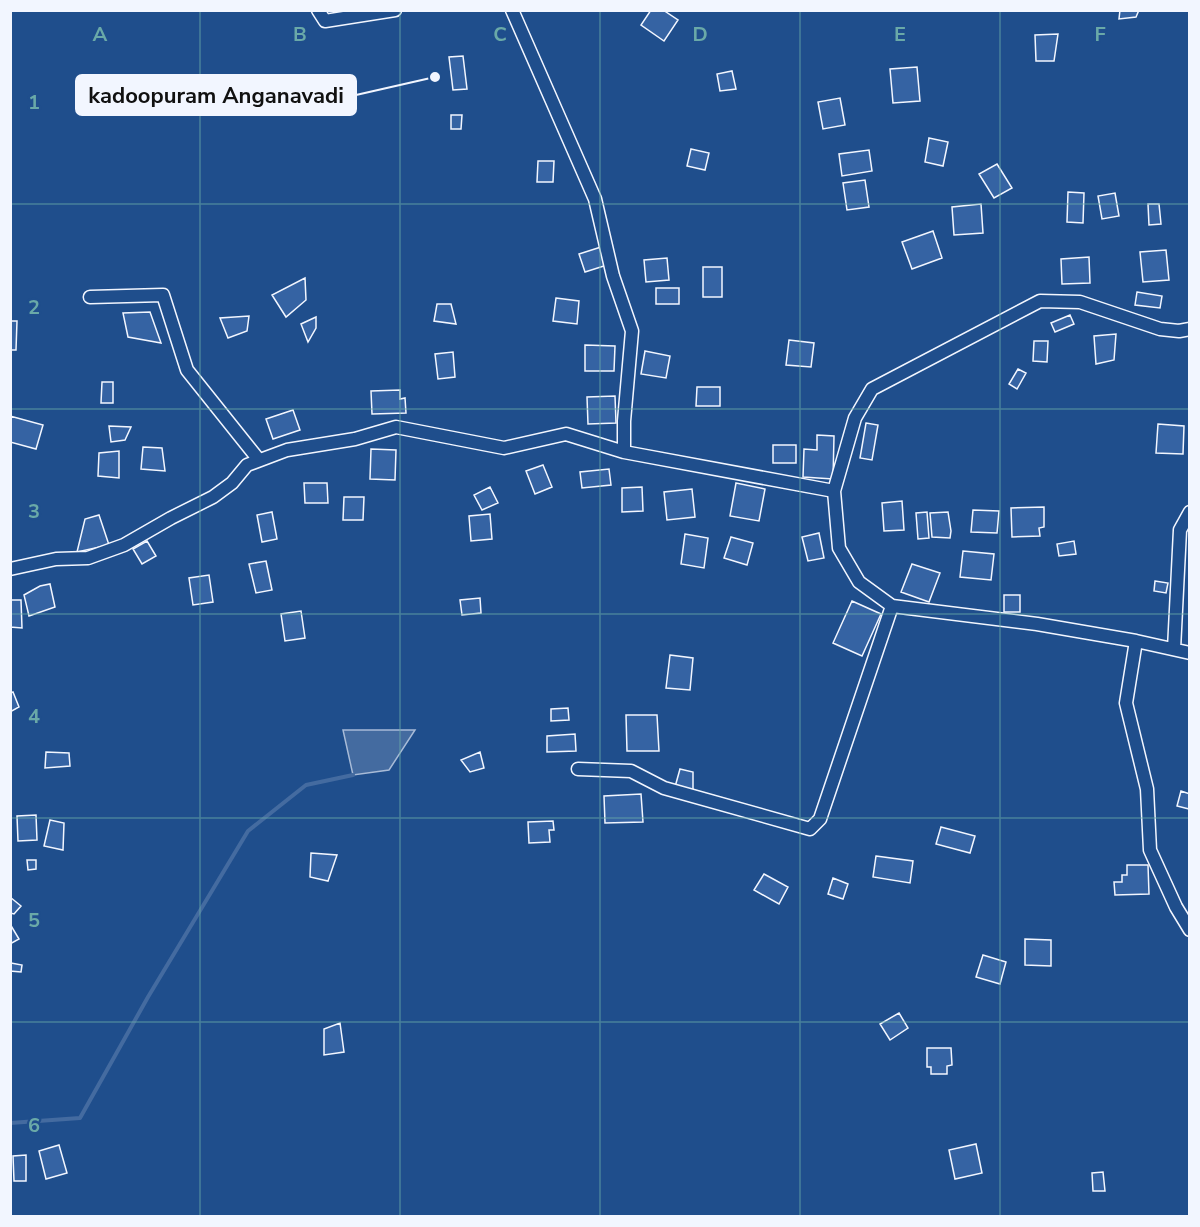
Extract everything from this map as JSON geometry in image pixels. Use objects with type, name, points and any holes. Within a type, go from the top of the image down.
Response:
[{"type":"street","points":[[318,10],[325,21],[395,10]]},
{"type":"street","points":[[512,10],[595,199],[613,276],[632,331],[624,421],[624,452]]},
{"type":"street","points":[[90,297],[163,295],[187,370],[259,460]]},
{"type":"street","points":[[1190,329],[1179,332],[1160,329],[1080,302],[1040,301],[872,389],[855,418],[834,491],[839,548],[858,582],[892,606],[1037,624],[1190,653]]},
{"type":"street","points":[[10,570],[56,559],[88,558],[124,545],[213,497],[232,483],[247,465],[259,460],[287,450],[355,440],[396,427],[504,448],[566,434],[624,452],[834,491]]},
{"type":"street","points":[[1174,649],[1180,530],[1190,512]]},
{"type":"street","points":[[579,769],[631,771],[664,788],[810,829],[820,819],[892,606]]},
{"type":"street","points":[[1136,641],[1126,703],[1147,789],[1150,850],[1176,907],[1190,930]]},
{"type":"water","points":[[343,730],[415,730],[389,770],[353,775]]},
{"type":"building","points":[[651,10],[663,10],[678,20],[664,41],[641,25]]},
{"type":"building","points":[[1120,10],[1139,10],[1136,17],[1119,19]]},
{"type":"building","points":[[1058,34],[1054,61],[1036,61],[1035,35]]},
{"type":"building","points":[[463,56],[467,89],[453,90],[449,57]]},
{"type":"building","points":[[917,67],[920,101],[893,103],[890,69]]},
{"type":"building","points":[[732,71],[736,89],[720,91],[717,74]]},
{"type":"building","points":[[840,98],[845,125],[823,129],[818,102]]},
{"type":"building","points":[[451,115],[462,115],[461,129],[451,129]]},
{"type":"building","points":[[929,138],[948,142],[943,166],[925,162]]},
{"type":"building","points":[[691,149],[709,153],[705,170],[687,166]]},
{"type":"building","points":[[869,150],[872,171],[842,176],[839,154]]},
{"type":"building","points":[[538,161],[554,161],[553,182],[537,182]]},
{"type":"building","points":[[997,164],[1012,188],[994,198],[979,174]]},
{"type":"building","points":[[865,180],[869,207],[847,210],[843,183]]},
{"type":"building","points":[[1068,192],[1084,193],[1083,223],[1067,222]]},
{"type":"building","points":[[1115,193],[1119,216],[1102,219],[1098,196]]},
{"type":"building","points":[[981,204],[983,233],[954,235],[952,207]]},
{"type":"building","points":[[1148,204],[1159,204],[1161,224],[1149,225]]},
{"type":"building","points":[[933,231],[942,258],[912,269],[902,242]]},
{"type":"building","points":[[601,247],[607,265],[585,272],[579,254]]},
{"type":"building","points":[[1166,250],[1169,280],[1143,282],[1140,252]]},
{"type":"building","points":[[1089,257],[1090,283],[1062,284],[1061,259]]},
{"type":"building","points":[[667,258],[669,280],[646,282],[644,260]]},
{"type":"building","points":[[703,267],[722,267],[722,297],[703,297]]},
{"type":"building","points":[[305,278],[306,300],[286,317],[272,295]]},
{"type":"building","points":[[656,288],[679,288],[679,304],[656,304]]},
{"type":"building","points":[[1137,292],[1162,296],[1160,308],[1135,305]]},
{"type":"building","points":[[556,298],[579,301],[577,324],[553,321]]},
{"type":"building","points":[[437,304],[451,304],[456,324],[434,321]]},
{"type":"building","points":[[150,312],[161,343],[128,337],[123,313]]},
{"type":"building","points":[[1070,315],[1074,324],[1055,332],[1051,323]]},
{"type":"building","points":[[249,316],[247,331],[228,338],[220,318]]},
{"type":"building","points":[[316,317],[316,328],[308,342],[301,324]]},
{"type":"building","points":[[10,321],[17,321],[16,350],[10,350]]},
{"type":"building","points":[[1116,334],[1114,360],[1096,364],[1094,336]]},
{"type":"building","points":[[789,340],[814,343],[811,367],[786,365]]},
{"type":"building","points":[[1034,341],[1048,341],[1047,362],[1033,361]]},
{"type":"building","points":[[585,345],[615,346],[614,371],[585,371]]},
{"type":"building","points":[[645,351],[670,356],[666,378],[641,374]]},
{"type":"building","points":[[453,352],[455,377],[438,379],[435,354]]},
{"type":"building","points":[[1018,369],[1026,373],[1017,389],[1009,384]]},
{"type":"building","points":[[102,382],[113,382],[113,403],[101,403]]},
{"type":"building","points":[[697,387],[720,387],[720,406],[696,406]]},
{"type":"building","points":[[400,390],[400,399],[405,398],[406,413],[372,414],[371,391]]},
{"type":"building","points":[[615,396],[616,423],[588,424],[587,397]]},
{"type":"building","points":[[293,410],[300,430],[273,439],[266,419]]},
{"type":"building","points":[[10,416],[43,425],[36,449],[10,442]]},
{"type":"building","points":[[866,423],[878,425],[872,460],[860,458]]},
{"type":"building","points":[[1158,424],[1184,426],[1183,454],[1156,453]]},
{"type":"building","points":[[109,426],[131,427],[125,440],[111,442]]},
{"type":"building","points":[[817,435],[834,436],[833,479],[803,477],[804,449],[817,450]]},
{"type":"building","points":[[773,445],[796,445],[796,463],[773,463]]},
{"type":"building","points":[[143,447],[162,448],[165,471],[141,469]]},
{"type":"building","points":[[371,449],[396,450],[395,480],[370,479]]},
{"type":"building","points":[[119,451],[119,478],[98,476],[99,453]]},
{"type":"building","points":[[543,465],[552,487],[535,494],[526,471]]},
{"type":"building","points":[[609,469],[611,485],[582,488],[580,472]]},
{"type":"building","points":[[304,483],[327,483],[328,503],[305,503]]},
{"type":"building","points":[[736,483],[765,489],[759,521],[730,516]]},
{"type":"building","points":[[490,487],[498,503],[482,510],[474,495]]},
{"type":"building","points":[[642,487],[643,511],[622,512],[622,488]]},
{"type":"building","points":[[692,489],[695,517],[667,520],[664,492]]},
{"type":"building","points":[[344,497],[364,497],[363,520],[343,520]]},
{"type":"building","points":[[902,501],[904,530],[884,531],[882,503]]},
{"type":"building","points":[[1044,507],[1044,527],[1039,528],[1040,536],[1012,537],[1011,508]]},
{"type":"building","points":[[973,510],[999,511],[997,533],[971,532]]},
{"type":"building","points":[[272,512],[277,539],[262,542],[257,515]]},
{"type":"building","points":[[927,512],[929,538],[918,539],[916,513]]},
{"type":"building","points":[[948,512],[950,538],[932,537],[930,513]]},
{"type":"building","points":[[490,514],[492,539],[471,541],[469,516]]},
{"type":"building","points":[[99,515],[109,545],[77,552],[85,519]]},
{"type":"building","points":[[819,533],[824,558],[808,561],[802,537]]},
{"type":"building","points":[[685,534],[708,538],[704,568],[681,564]]},
{"type":"building","points":[[731,537],[753,543],[747,565],[724,558]]},
{"type":"building","points":[[147,541],[156,556],[142,564],[133,549]]},
{"type":"building","points":[[1074,541],[1076,554],[1059,556],[1057,544]]},
{"type":"building","points":[[963,551],[994,554],[991,580],[960,577]]},
{"type":"building","points":[[266,561],[272,590],[256,593],[249,564]]},
{"type":"building","points":[[912,564],[940,573],[929,602],[901,592]]},
{"type":"building","points":[[209,575],[213,602],[193,605],[189,578]]},
{"type":"building","points":[[1155,581],[1168,583],[1166,593],[1154,591]]},
{"type":"building","points":[[50,584],[55,607],[29,616],[24,595],[40,586]]},
{"type":"building","points":[[1004,595],[1020,595],[1020,612],[1004,612]]},
{"type":"building","points":[[480,598],[481,613],[462,615],[460,600]]},
{"type":"building","points":[[10,600],[21,600],[22,628],[10,627]]},
{"type":"building","points":[[852,601],[881,614],[862,656],[833,643]]},
{"type":"building","points":[[301,611],[305,638],[285,641],[281,614]]},
{"type":"building","points":[[670,655],[693,658],[690,690],[666,688]]},
{"type":"building","points":[[13,692],[19,707],[10,712],[10,693]]},
{"type":"building","points":[[568,708],[569,720],[551,721],[551,709]]},
{"type":"building","points":[[626,715],[657,715],[659,751],[627,751]]},
{"type":"building","points":[[575,734],[576,751],[547,752],[547,736]]},
{"type":"building","points":[[46,752],[69,753],[70,766],[45,768]]},
{"type":"building","points":[[480,752],[484,768],[470,772],[461,760]]},
{"type":"building","points":[[680,769],[693,772],[693,790],[675,787]]},
{"type":"building","points":[[1181,791],[1190,794],[1189,809],[1177,806]]},
{"type":"building","points":[[641,794],[643,822],[605,823],[604,796]]},
{"type":"building","points":[[36,815],[37,840],[18,841],[17,816]]},
{"type":"building","points":[[50,820],[64,823],[63,850],[44,846]]},
{"type":"building","points":[[553,821],[554,830],[549,830],[550,842],[529,843],[528,822]]},
{"type":"building","points":[[941,827],[975,836],[970,853],[936,844]]},
{"type":"building","points":[[311,853],[337,855],[328,881],[310,877]]},
{"type":"building","points":[[876,856],[913,861],[910,883],[873,877]]},
{"type":"building","points":[[27,860],[36,860],[36,869],[28,870]]},
{"type":"building","points":[[1127,865],[1148,865],[1149,894],[1115,895],[1114,882],[1122,882],[1122,875],[1127,875]]},
{"type":"building","points":[[764,874],[788,887],[779,904],[754,890]]},
{"type":"building","points":[[833,878],[848,884],[843,899],[828,894]]},
{"type":"building","points":[[10,897],[21,906],[14,914],[10,913]]},
{"type":"building","points":[[10,924],[19,939],[10,944]]},
{"type":"building","points":[[1025,939],[1051,940],[1051,966],[1025,965]]},
{"type":"building","points":[[983,955],[1006,962],[1000,984],[976,977]]},
{"type":"building","points":[[11,963],[22,965],[21,972],[10,971]]},
{"type":"building","points":[[899,1013],[908,1028],[890,1040],[880,1024]]},
{"type":"building","points":[[340,1023],[344,1052],[324,1055],[324,1029]]},
{"type":"building","points":[[927,1048],[951,1048],[952,1065],[947,1066],[947,1074],[931,1074],[931,1067],[927,1067]]},
{"type":"building","points":[[976,1144],[982,1173],[955,1179],[949,1150]]},
{"type":"building","points":[[59,1145],[67,1173],[46,1179],[39,1151]]},
{"type":"building","points":[[26,1155],[26,1181],[14,1181],[13,1156]]},
{"type":"building","points":[[1103,1172],[1105,1191],[1093,1191],[1092,1173]]},
{"type":"waterway","points":[[10,1123],[80,1118],[148,997],[248,831],[306,785],[353,775]]},
{"type":"place","name":"kadoopuram Anganavadi","points":[[435,77]]}]
